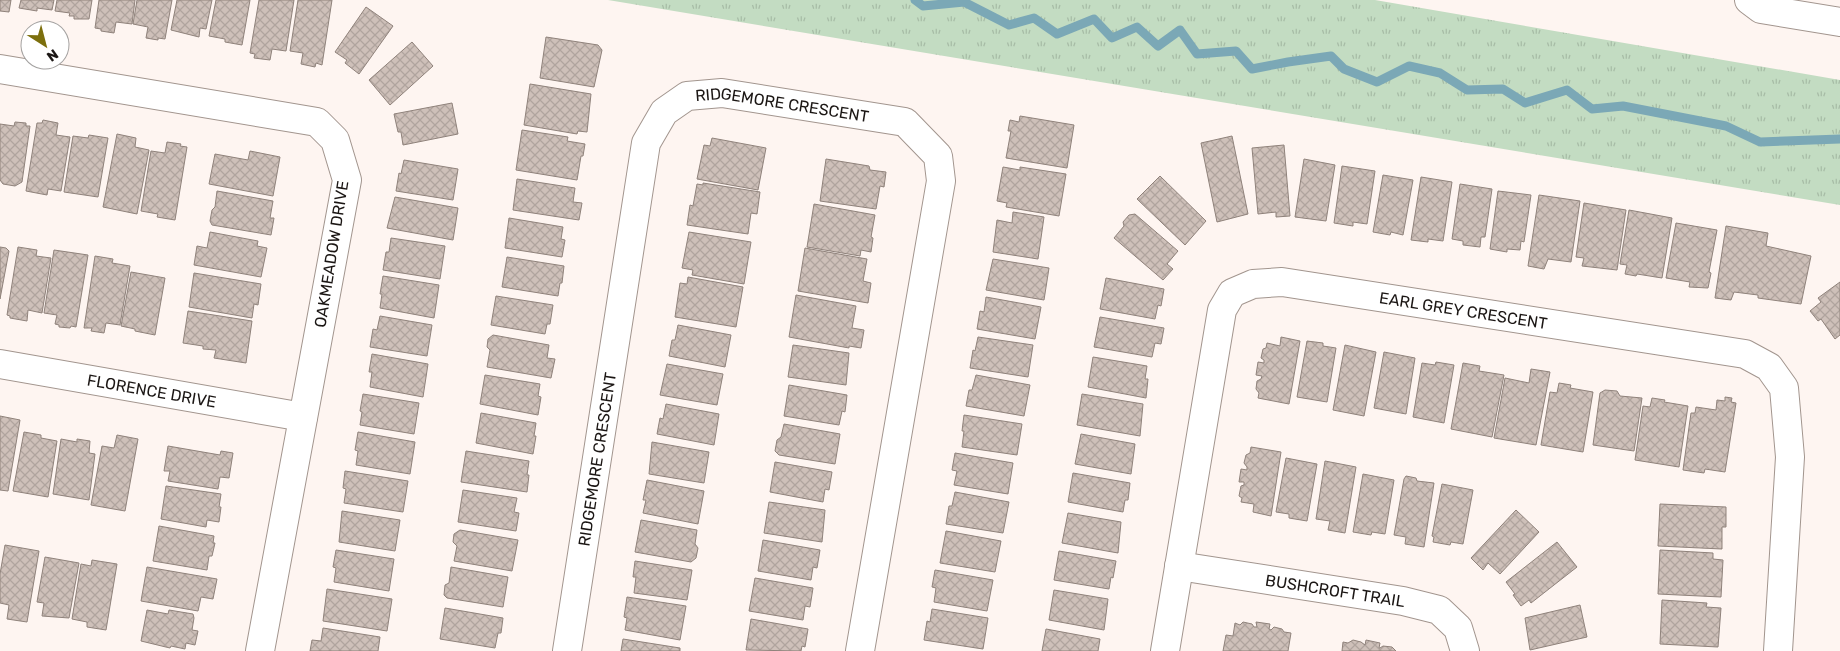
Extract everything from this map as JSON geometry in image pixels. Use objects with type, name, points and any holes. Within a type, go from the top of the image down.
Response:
[{"type":"street","points":[[1748,0],[1761,9],[1840,22]]},
{"type":"street","name":"OAKMEADOW DRIVE","points":[[0,69],[317,122],[335,140],[347,180],[260,651]]},
{"type":"street","name":"RIDGEMORE CRESCENT","points":[[567,651],[646,143],[664,112],[687,96],[722,92],[905,122],[938,156],[941,181],[860,651]]},
{"type":"street","name":"EARL GREY CRESCENT","points":[[1165,651],[1222,310],[1232,293],[1253,284],[1282,282],[1745,354],[1769,367],[1784,388],[1790,457],[1778,651]]},
{"type":"street","name":"FLORENCE DRIVE","points":[[0,364],[303,417]]},
{"type":"street","name":"BUSHCROFT TRAIL","points":[[1179,566],[1403,601],[1439,610],[1458,628],[1465,651]]},
{"type":"green space","points":[[608,0],[1375,0],[1840,80],[1840,205]]},
{"type":"building","points":[[0,0],[11,0],[9,12],[0,11]]},
{"type":"building","points":[[21,0],[54,0],[52,10],[37,8],[37,11],[19,8]]},
{"type":"building","points":[[57,0],[92,0],[89,19],[74,19],[74,16],[69,16],[70,13],[55,11]]},
{"type":"building","points":[[99,0],[135,0],[132,24],[116,22],[114,33],[95,28]]},
{"type":"building","points":[[137,0],[172,0],[165,39],[146,38],[148,27],[133,24]]},
{"type":"building","points":[[177,0],[212,0],[206,29],[200,28],[199,37],[171,30]]},
{"type":"building","points":[[216,0],[250,0],[242,45],[225,42],[225,39],[209,36]]},
{"type":"building","points":[[259,0],[294,0],[286,51],[272,49],[270,60],[254,58],[255,54],[250,53]]},
{"type":"building","points":[[298,0],[332,0],[322,65],[316,63],[315,67],[301,64],[303,53],[290,51]]},
{"type":"building","points":[[366,7],[393,26],[359,74],[345,63],[347,60],[335,52]]},
{"type":"building","points":[[546,37],[598,45],[602,50],[594,87],[540,78]]},
{"type":"building","points":[[412,42],[433,66],[390,105],[369,80]]},
{"type":"building","points":[[530,84],[591,94],[587,132],[578,131],[577,134],[524,125]]},
{"type":"building","points":[[452,103],[458,134],[403,145],[401,132],[398,132],[394,114]]},
{"type":"building","points":[[1020,116],[1074,125],[1067,168],[1006,158],[1011,131],[1008,131],[1010,120],[1019,122]]},
{"type":"building","points":[[43,120],[58,123],[56,135],[70,137],[61,191],[48,189],[47,195],[26,191],[37,123],[42,123]]},
{"type":"building","points":[[15,122],[26,123],[26,126],[30,126],[22,182],[15,186],[3,184],[0,180],[0,124],[14,126]]},
{"type":"building","points":[[522,130],[568,137],[567,141],[585,144],[577,180],[516,170]]},
{"type":"building","points":[[117,134],[136,138],[135,147],[149,150],[137,214],[103,207]]},
{"type":"building","points":[[89,135],[108,138],[98,197],[64,192],[73,136],[88,138]]},
{"type":"building","points":[[1232,136],[1248,214],[1217,222],[1201,143]]},
{"type":"building","points":[[712,138],[766,148],[758,190],[697,179],[704,145],[710,146]]},
{"type":"building","points":[[167,142],[187,147],[175,220],[157,217],[158,214],[141,211],[151,151],[165,153]]},
{"type":"building","points":[[1284,145],[1290,216],[1276,217],[1276,212],[1258,214],[1252,148]]},
{"type":"building","points":[[250,151],[280,157],[273,196],[209,184],[215,154],[248,160]]},
{"type":"building","points":[[826,159],[869,166],[870,170],[886,172],[884,187],[880,186],[876,209],[820,201]]},
{"type":"building","points":[[1304,159],[1335,165],[1326,221],[1295,217]]},
{"type":"building","points":[[404,160],[458,169],[453,200],[396,191],[399,173],[401,174]]},
{"type":"building","points":[[1342,166],[1375,171],[1367,224],[1353,222],[1353,226],[1334,223]]},
{"type":"building","points":[[1003,167],[1020,170],[1020,167],[1066,174],[1059,216],[1006,207],[1007,203],[997,201]]},
{"type":"building","points":[[1383,175],[1413,180],[1403,235],[1391,232],[1390,235],[1373,232]]},
{"type":"building","points":[[1160,176],[1206,221],[1185,245],[1137,199]]},
{"type":"building","points":[[1421,177],[1452,182],[1443,241],[1428,239],[1428,242],[1411,240]]},
{"type":"building","points":[[517,179],[575,188],[573,202],[582,203],[579,220],[513,210]]},
{"type":"building","points":[[703,183],[760,192],[757,214],[751,213],[748,234],[687,225],[690,205],[693,206],[697,184],[703,185]]},
{"type":"building","points":[[1460,184],[1492,189],[1485,237],[1481,237],[1480,247],[1463,245],[1463,241],[1452,239]]},
{"type":"building","points":[[217,191],[273,201],[270,218],[274,218],[271,235],[212,225],[210,221],[212,210],[215,207]]},
{"type":"building","points":[[1498,191],[1531,195],[1524,242],[1521,241],[1520,250],[1507,249],[1507,252],[1490,249]]},
{"type":"building","points":[[1539,195],[1580,201],[1571,262],[1548,259],[1544,269],[1528,266]]},
{"type":"building","points":[[395,197],[458,208],[453,240],[387,228]]},
{"type":"building","points":[[1584,203],[1626,210],[1617,270],[1582,266],[1584,258],[1576,257]]},
{"type":"building","points":[[814,204],[875,215],[871,237],[873,238],[871,252],[861,250],[860,256],[807,247]]},
{"type":"building","points":[[1629,210],[1672,218],[1662,278],[1625,274],[1627,265],[1620,264]]},
{"type":"building","points":[[1013,212],[1044,217],[1038,259],[993,252],[997,220],[1012,223]]},
{"type":"building","points":[[1135,214],[1178,251],[1167,264],[1173,269],[1163,280],[1114,238],[1124,226],[1123,222],[1129,215]]},
{"type":"building","points":[[509,218],[563,227],[561,239],[565,240],[562,257],[505,248]]},
{"type":"building","points":[[1676,223],[1717,230],[1708,288],[1689,287],[1690,282],[1666,278]]},
{"type":"building","points":[[1726,226],[1768,233],[1766,246],[1811,256],[1801,304],[1758,298],[1758,295],[1734,292],[1731,300],[1715,298]]},
{"type":"building","points":[[210,232],[258,241],[257,246],[267,248],[261,277],[194,265],[197,246],[207,248]]},
{"type":"building","points":[[689,232],[751,242],[744,284],[692,275],[693,270],[682,268]]},
{"type":"building","points":[[391,238],[445,246],[440,279],[383,270]]},
{"type":"building","points":[[0,247],[6,248],[9,251],[0,299]]},
{"type":"building","points":[[18,247],[37,250],[36,256],[51,258],[42,313],[28,310],[27,321],[10,318],[7,315]]},
{"type":"building","points":[[805,248],[867,259],[863,281],[871,283],[868,303],[798,291]]},
{"type":"building","points":[[54,250],[88,255],[76,327],[59,327],[59,325],[55,324],[57,315],[44,313]]},
{"type":"building","points":[[95,256],[113,259],[112,263],[130,266],[120,325],[106,323],[104,333],[91,331],[92,328],[84,328]]},
{"type":"building","points":[[507,257],[564,266],[558,296],[502,287]]},
{"type":"building","points":[[993,259],[1049,268],[1044,300],[986,290]]},
{"type":"building","points":[[131,272],[165,278],[155,335],[121,326]]},
{"type":"building","points":[[194,273],[261,284],[258,305],[254,304],[252,318],[189,307]]},
{"type":"building","points":[[383,276],[439,285],[434,318],[380,308]]},
{"type":"building","points":[[688,277],[743,287],[736,327],[675,317],[680,283],[687,284]]},
{"type":"building","points":[[1106,278],[1164,289],[1161,306],[1158,305],[1155,319],[1100,309]]},
{"type":"building","points":[[1840,282],[1840,335],[1835,339],[1821,319],[1818,321],[1810,311],[1821,302],[1818,298]]},
{"type":"building","points":[[796,295],[856,306],[852,328],[864,330],[861,348],[849,346],[849,348],[789,337]]},
{"type":"building","points":[[496,296],[553,305],[550,324],[547,324],[545,334],[491,325]]},
{"type":"building","points":[[986,297],[1041,307],[1035,339],[977,329],[980,311],[984,312]]},
{"type":"building","points":[[188,311],[252,321],[246,363],[214,358],[216,350],[203,349],[203,346],[183,343]]},
{"type":"building","points":[[380,316],[432,325],[427,356],[370,347],[373,329],[377,330]]},
{"type":"building","points":[[1100,317],[1164,328],[1161,344],[1155,343],[1152,357],[1094,347]]},
{"type":"building","points":[[678,325],[731,335],[725,367],[669,356],[672,340],[675,340]]},
{"type":"building","points":[[493,335],[549,345],[547,358],[555,359],[551,378],[487,367],[490,350],[487,347],[488,339]]},
{"type":"building","points":[[978,337],[1033,345],[1028,377],[970,368],[973,350],[975,351]]},
{"type":"building","points":[[1281,337],[1300,341],[1289,404],[1258,398],[1259,393],[1256,389],[1257,381],[1262,376],[1256,375],[1258,362],[1264,363],[1264,360],[1261,358],[1263,349],[1266,348],[1267,343],[1280,346]]},
{"type":"building","points":[[1307,341],[1323,343],[1323,346],[1336,348],[1327,402],[1297,397]]},
{"type":"building","points":[[793,345],[849,353],[846,385],[788,377]]},
{"type":"building","points":[[1345,345],[1376,352],[1364,416],[1333,410]]},
{"type":"building","points":[[1384,352],[1415,358],[1406,414],[1374,408]]},
{"type":"building","points":[[372,354],[428,364],[423,397],[370,387],[372,372],[369,372]]},
{"type":"building","points":[[1093,357],[1147,366],[1145,379],[1148,379],[1146,398],[1088,387]]},
{"type":"building","points":[[1436,362],[1454,365],[1444,423],[1413,417],[1422,363],[1435,365]]},
{"type":"building","points":[[1463,363],[1480,366],[1479,371],[1504,375],[1492,437],[1451,429]]},
{"type":"building","points":[[667,364],[723,374],[717,405],[660,395]]},
{"type":"building","points":[[1531,369],[1550,372],[1536,445],[1494,438],[1505,378],[1529,383]]},
{"type":"building","points":[[485,375],[540,384],[538,396],[541,397],[538,415],[480,404]]},
{"type":"building","points":[[976,375],[1030,385],[1024,416],[966,406],[969,390],[972,390]]},
{"type":"building","points":[[1559,383],[1571,385],[1570,388],[1593,392],[1583,452],[1541,445],[1550,392],[1557,393]]},
{"type":"building","points":[[789,385],[847,395],[845,412],[842,411],[839,425],[784,416]]},
{"type":"building","points":[[1605,390],[1617,391],[1620,396],[1642,398],[1634,451],[1593,445],[1600,393]]},
{"type":"building","points":[[363,394],[419,403],[414,434],[360,425]]},
{"type":"building","points":[[1082,394],[1143,404],[1140,436],[1077,425]]},
{"type":"building","points":[[1725,397],[1732,398],[1731,402],[1736,403],[1725,472],[1705,469],[1704,473],[1683,470],[1691,413],[1695,413],[1696,407],[1716,410],[1717,400],[1725,401]]},
{"type":"building","points":[[1652,398],[1688,406],[1679,467],[1635,460],[1643,406],[1650,407]]},
{"type":"building","points":[[666,404],[719,414],[714,445],[657,434],[660,418],[663,419]]},
{"type":"building","points":[[481,413],[536,423],[533,454],[476,443]]},
{"type":"building","points":[[964,415],[1022,424],[1017,455],[962,447]]},
{"type":"building","points":[[0,416],[20,420],[8,491],[0,490]]},
{"type":"building","points":[[784,424],[840,434],[835,464],[779,455],[775,451],[777,440],[781,437]]},
{"type":"building","points":[[24,432],[41,435],[41,438],[57,441],[48,497],[13,491]]},
{"type":"building","points":[[358,432],[415,442],[410,474],[356,465],[358,451],[355,450]]},
{"type":"building","points":[[1081,434],[1135,444],[1131,474],[1075,464]]},
{"type":"building","points":[[117,435],[138,439],[125,511],[91,505],[102,446],[114,448]]},
{"type":"building","points":[[61,439],[77,442],[77,439],[90,441],[89,453],[95,454],[89,500],[53,494]]},
{"type":"building","points":[[652,442],[709,452],[704,483],[649,474]]},
{"type":"building","points":[[168,446],[220,455],[221,451],[233,453],[229,478],[220,477],[218,489],[168,481],[170,471],[164,471]]},
{"type":"building","points":[[1251,447],[1281,452],[1271,516],[1253,512],[1254,504],[1241,502],[1242,498],[1239,496],[1241,486],[1244,485],[1244,482],[1239,482],[1241,469],[1247,470],[1244,463]]},
{"type":"building","points":[[466,451],[529,461],[527,492],[461,482]]},
{"type":"building","points":[[955,453],[1013,463],[1008,494],[954,485],[957,471],[952,470]]},
{"type":"building","points":[[1286,458],[1317,464],[1307,521],[1289,518],[1289,514],[1276,512]]},
{"type":"building","points":[[1325,461],[1356,467],[1345,533],[1328,530],[1330,521],[1316,519]]},
{"type":"building","points":[[775,462],[832,472],[829,490],[825,489],[823,502],[770,492]]},
{"type":"building","points":[[345,471],[408,481],[403,512],[344,503],[346,489],[343,488]]},
{"type":"building","points":[[1073,473],[1130,483],[1128,500],[1125,500],[1123,512],[1068,502]]},
{"type":"building","points":[[1363,474],[1394,480],[1385,534],[1372,532],[1371,535],[1353,532]]},
{"type":"building","points":[[1406,476],[1416,478],[1417,481],[1434,483],[1424,547],[1405,544],[1406,537],[1394,535]]},
{"type":"building","points":[[647,480],[704,491],[698,524],[643,513],[646,500],[643,500]]},
{"type":"building","points":[[1442,484],[1473,490],[1463,544],[1451,542],[1450,545],[1433,542],[1434,537],[1432,536]]},
{"type":"building","points":[[166,486],[221,494],[219,522],[207,520],[206,527],[161,519]]},
{"type":"building","points":[[463,490],[517,498],[514,512],[519,513],[516,531],[458,522]]},
{"type":"building","points":[[955,492],[1009,502],[1003,533],[946,524],[949,506],[952,506]]},
{"type":"building","points":[[769,502],[825,510],[822,542],[764,533]]},
{"type":"building","points":[[1660,504],[1726,507],[1726,527],[1722,527],[1722,549],[1658,546]]},
{"type":"building","points":[[1516,510],[1539,532],[1500,574],[1488,563],[1483,570],[1471,558]]},
{"type":"building","points":[[342,511],[400,520],[395,551],[339,542]]},
{"type":"building","points":[[1068,513],[1121,522],[1118,553],[1062,543]]},
{"type":"building","points":[[641,520],[697,530],[695,544],[698,548],[696,558],[691,562],[635,552]]},
{"type":"building","points":[[159,526],[214,536],[213,543],[215,543],[212,556],[209,556],[207,570],[153,561]]},
{"type":"building","points":[[460,530],[518,540],[512,571],[454,561],[457,546],[453,542],[454,534]]},
{"type":"building","points":[[946,531],[1001,541],[995,572],[940,563]]},
{"type":"building","points":[[763,540],[820,550],[817,568],[813,567],[811,580],[758,571]]},
{"type":"building","points":[[1557,542],[1577,567],[1531,603],[1529,600],[1521,606],[1506,582]]},
{"type":"building","points":[[5,545],[39,551],[27,622],[7,619],[9,605],[0,603],[0,574]]},
{"type":"building","points":[[336,550],[394,559],[389,591],[334,582],[336,568],[333,567]]},
{"type":"building","points":[[1660,550],[1713,553],[1713,559],[1723,560],[1721,597],[1658,594]]},
{"type":"building","points":[[1059,551],[1116,561],[1109,589],[1054,580]]},
{"type":"building","points":[[45,557],[79,563],[69,618],[42,616],[44,603],[37,602]]},
{"type":"building","points":[[92,560],[117,564],[106,630],[87,627],[87,622],[72,619],[81,564],[91,566]]},
{"type":"building","points":[[635,561],[692,570],[687,600],[634,593]]},
{"type":"building","points":[[147,567],[217,579],[213,599],[201,597],[198,611],[141,601]]},
{"type":"building","points":[[451,567],[508,577],[503,607],[447,598],[444,595],[445,585],[449,583]]},
{"type":"building","points":[[935,570],[993,580],[987,611],[934,602],[936,588],[932,587]]},
{"type":"building","points":[[755,578],[813,588],[810,607],[805,606],[803,620],[749,611]]},
{"type":"building","points":[[327,589],[392,599],[387,631],[323,621]]},
{"type":"building","points":[[1054,590],[1108,599],[1104,630],[1049,620]]},
{"type":"building","points":[[627,597],[686,606],[680,640],[625,630],[627,618],[624,617]]},
{"type":"building","points":[[1662,600],[1707,603],[1706,607],[1721,608],[1718,647],[1660,644]]},
{"type":"building","points":[[1580,605],[1587,637],[1530,650],[1525,618]]},
{"type":"building","points":[[445,608],[503,618],[501,633],[498,633],[495,648],[440,639]]},
{"type":"building","points":[[932,609],[988,618],[983,649],[924,640],[927,621],[930,622]]},
{"type":"building","points":[[147,610],[168,614],[169,610],[193,614],[192,630],[198,631],[195,645],[186,643],[185,649],[171,646],[170,648],[141,641]]},
{"type":"building","points":[[751,619],[808,629],[805,647],[802,646],[801,651],[746,650]]},
{"type":"building","points":[[1243,622],[1252,624],[1254,627],[1257,627],[1256,622],[1270,624],[1269,629],[1271,630],[1274,627],[1291,633],[1288,651],[1223,651],[1226,635],[1233,636],[1235,623],[1240,625]]},
{"type":"building","points":[[323,628],[380,637],[378,651],[310,651],[312,640],[321,641]]},
{"type":"building","points":[[1046,629],[1100,639],[1098,651],[1042,651]]},
{"type":"building","points":[[623,639],[680,648],[680,651],[621,651]]},
{"type":"building","points":[[1353,640],[1365,645],[1366,640],[1380,643],[1379,648],[1383,646],[1392,647],[1396,651],[1342,651],[1343,642],[1348,643]]},
{"type":"waterway","points":[[915,0],[923,6],[964,2],[1009,25],[1034,18],[1057,34],[1094,19],[1112,38],[1137,27],[1158,46],[1180,30],[1197,54],[1236,51],[1252,69],[1331,56],[1344,69],[1377,82],[1409,66],[1440,73],[1467,90],[1503,89],[1525,103],[1567,90],[1592,109],[1623,106],[1726,126],[1760,142],[1840,139]]}]
